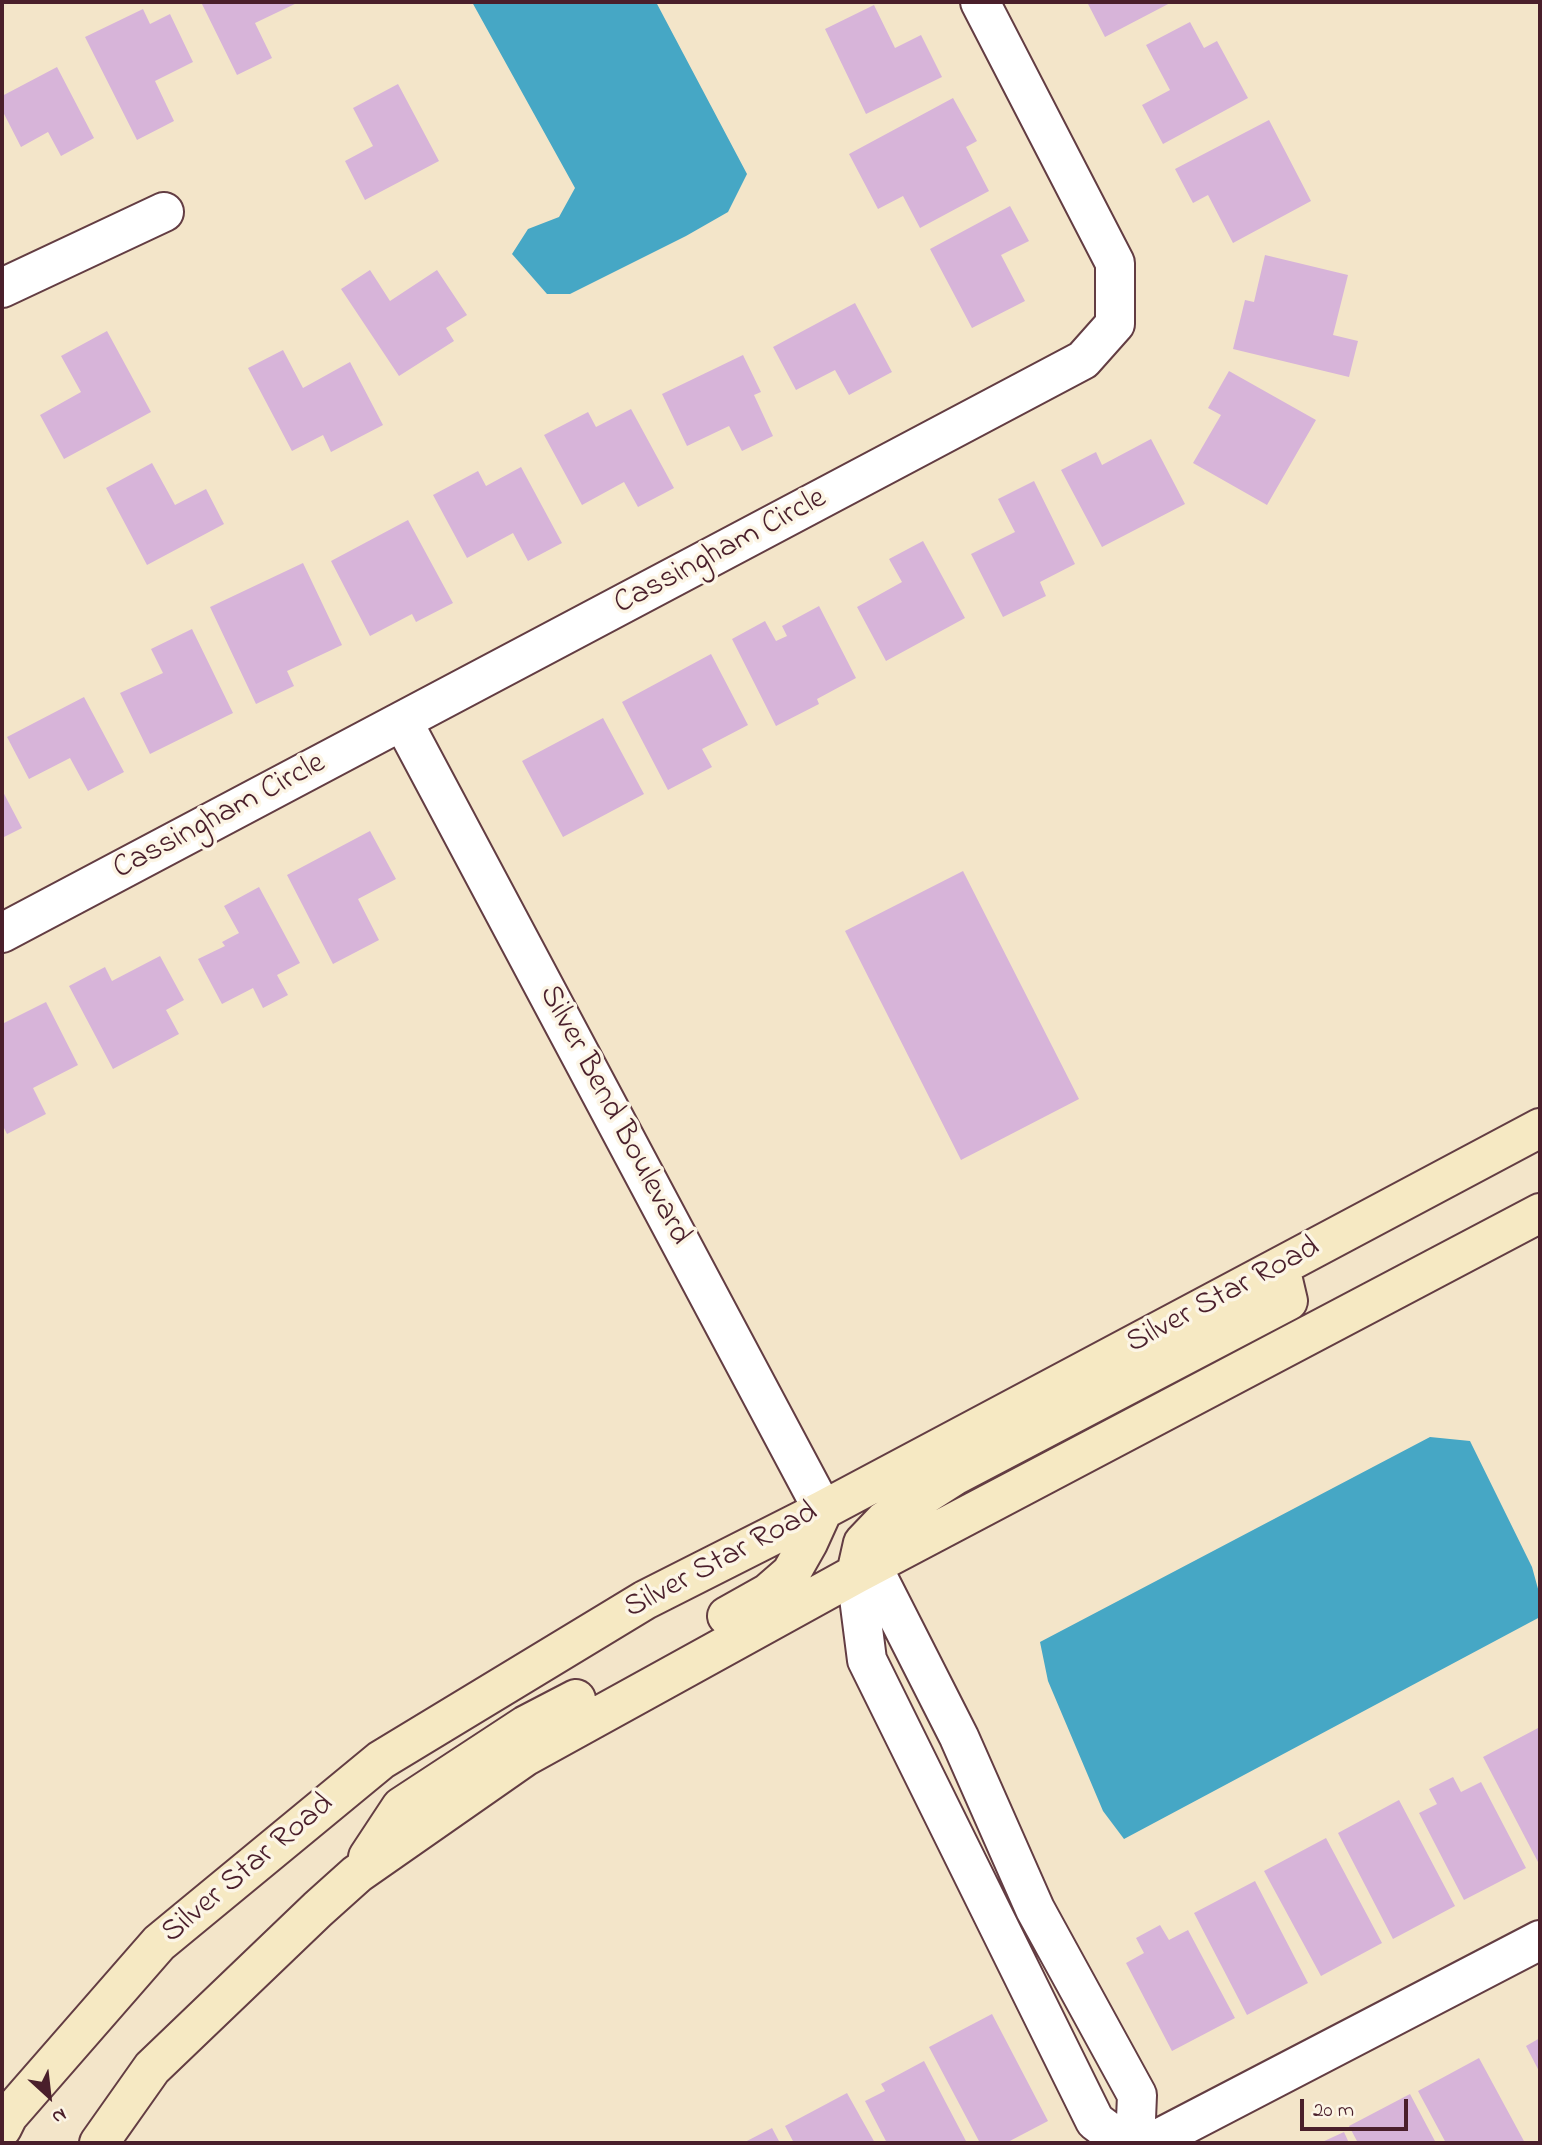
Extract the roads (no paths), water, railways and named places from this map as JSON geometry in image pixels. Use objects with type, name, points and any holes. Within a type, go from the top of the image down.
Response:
[{"type":"main road","name":"Silver Star Road","points":[[2,2128],[8,2116],[159,1943],[381,1760],[645,1600],[823,1510],[1540,1128]]},
{"type":"main road","points":[[99,2143],[152,2068],[357,1874],[526,1756],[864,1570],[1540,1213]]},
{"type":"main road","points":[[864,1570],[863,1543],[877,1528],[954,1475],[1288,1301],[1280,1267]]},
{"type":"main road","points":[[357,1874],[401,1807],[526,1725],[768,1593],[791,1573],[823,1510]]},
{"type":"street","name":"Cassingham Circle","points":[[2,933],[1083,360],[1115,324],[1115,263],[980,2]]},
{"type":"street","points":[[2,288],[164,212]]},
{"type":"street","name":"Silver Bend Boulevard","points":[[403,722],[823,1510]]},
{"type":"street","points":[[864,1570],[958,1737],[1035,1909],[1137,2095],[1135,2143]]},
{"type":"street","points":[[864,1570],[867,1660],[1095,2121],[1124,2143]]},
{"type":"street","points":[[974,1875],[1012,1857]]},
{"type":"street","points":[[1150,2143],[1540,1940]]},
{"type":"water","points":[[472,2],[656,2],[747,174],[728,212],[570,294],[547,294],[512,254],[528,229],[559,217],[575,188]]},
{"type":"water","points":[[1430,1437],[1470,1441],[1532,1567],[1540,1596],[1540,1617],[1124,1839],[1103,1811],[1048,1681],[1040,1642]]}]
